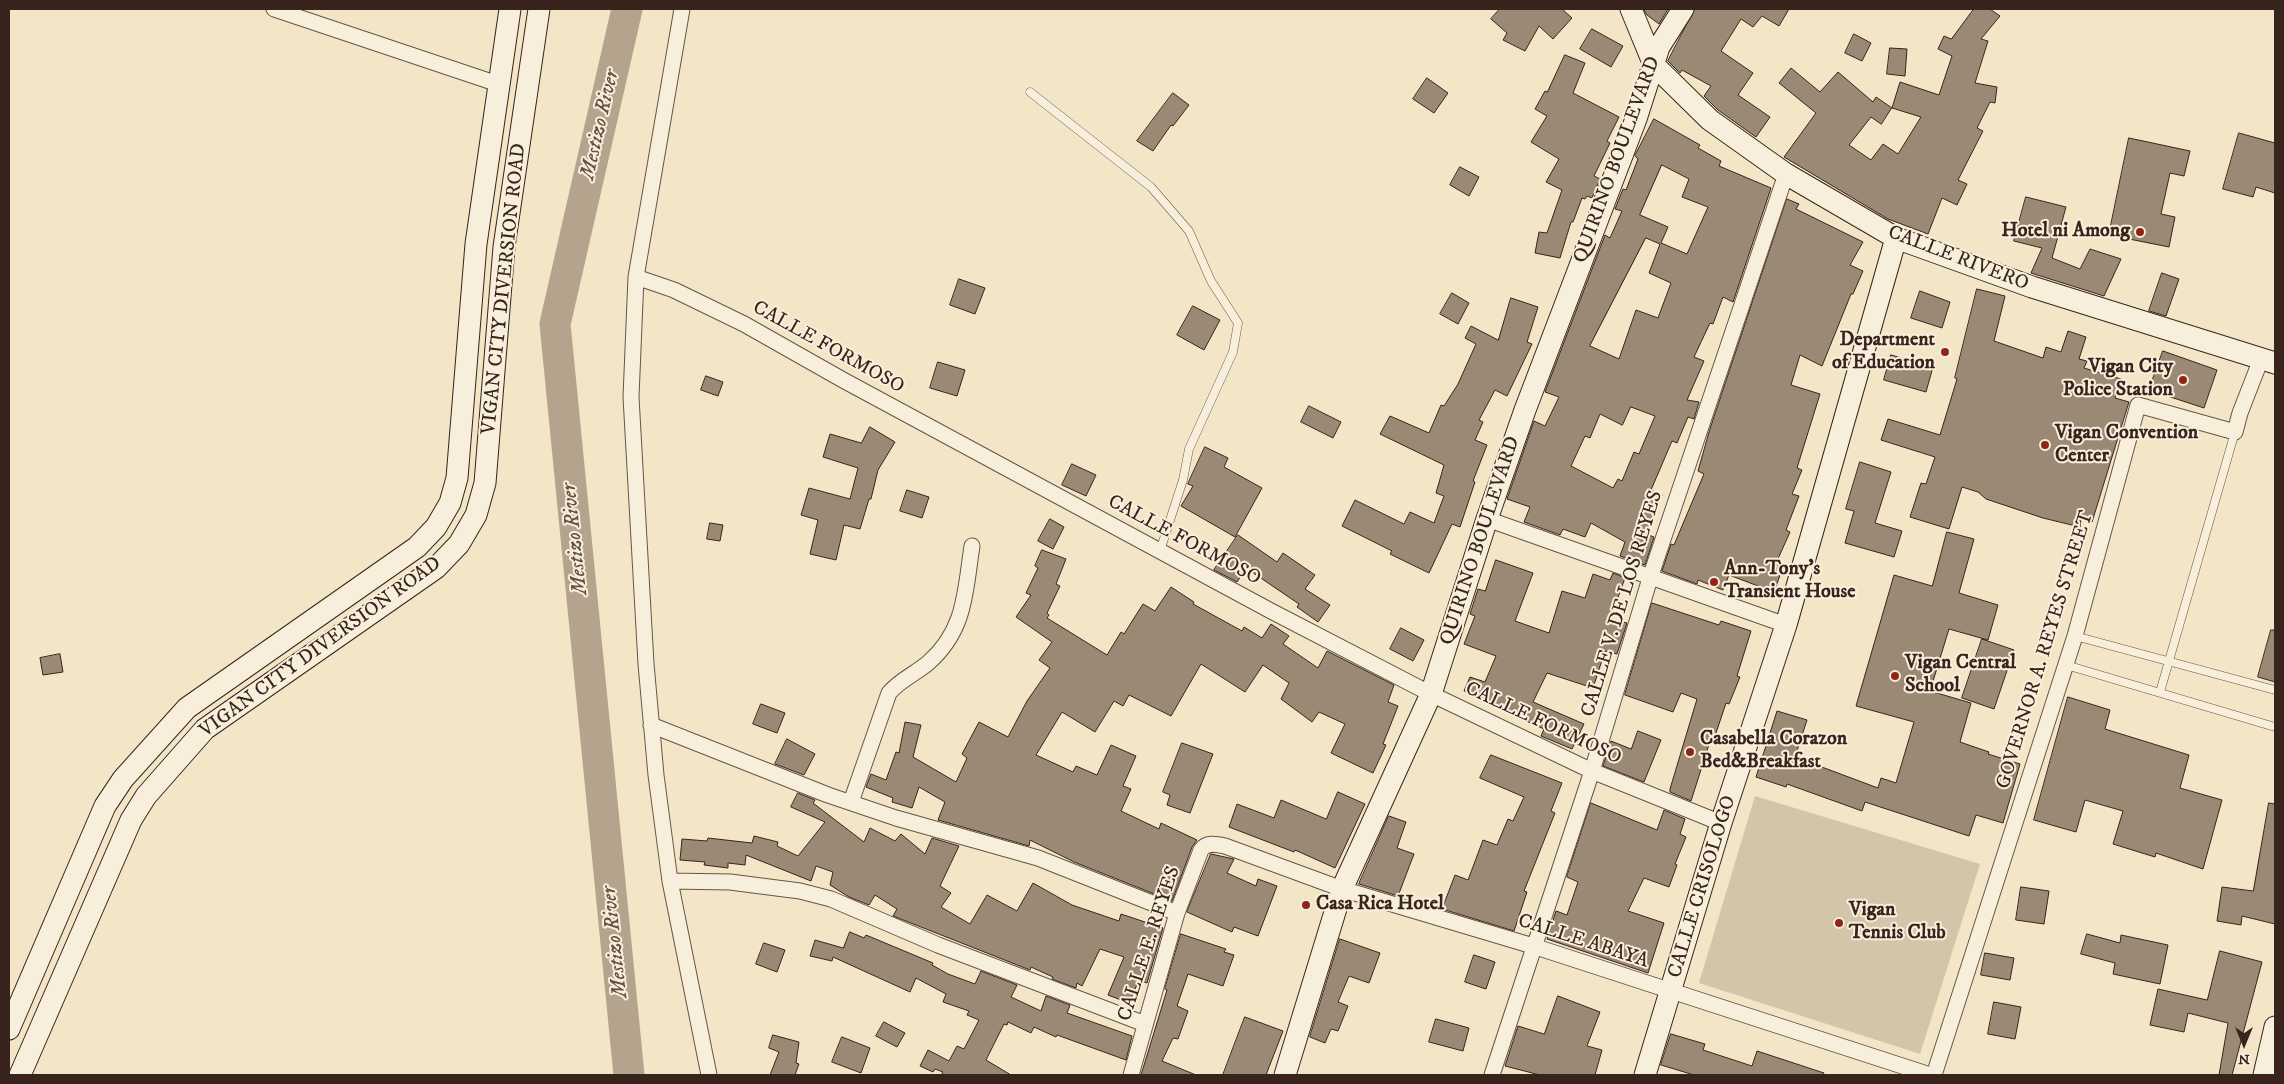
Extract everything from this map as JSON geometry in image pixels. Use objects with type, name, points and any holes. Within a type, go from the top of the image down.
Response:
[{"type":"main road","name":"VIGAN CITY DIVERSION ROAD","points":[[9,1029],[106,806],[123,779],[186,708],[417,547],[436,527],[450,504],[457,478],[462,436],[476,244],[510,9]]},
{"type":"main road","name":"VIGAN CITY DIVERSION ROAD","points":[[20,1075],[131,820],[146,796],[206,729],[436,568],[459,544],[476,515],[485,483],[488,456],[504,247],[539,9]]},
{"type":"main road","name":"CALLE RIVERO","points":[[1631,9],[1654,65],[1710,120],[1786,174],[1896,238],[2032,287],[2268,361]]},
{"type":"main road","name":"QUIRINO BOULEVARD","points":[[1285,1075],[1342,889],[1431,694],[1487,519],[1525,410],[1654,65],[1659,47],[1683,9]]},
{"type":"main road","points":[[495,114],[522,117]]},
{"type":"main road","name":"CALLE CRISOLOGO","points":[[1645,1075],[1672,992],[1721,823],[1786,624],[1896,238]]},
{"type":"main road","points":[[2264,1075],[2275,1027]]},
{"type":"street","points":[[274,9],[498,84]]},
{"type":"street","points":[[682,9],[636,277],[631,397],[651,725],[670,881],[709,1075]]},
{"type":"street","name":"CALLE V. DE LOS REYES","points":[[1492,1075],[1592,771],[1652,575],[1786,174]]},
{"type":"street","name":"CALLE FORMOSO","points":[[636,277],[674,290],[744,324],[843,380],[1160,551],[1431,694],[1592,771],[1721,823]]},
{"type":"street","points":[[2235,432],[2240,413],[2268,361]]},
{"type":"street","name":"GOVERNOR A. REYES STREET","points":[[1934,1075],[2076,636],[2138,405],[2235,432]]},
{"type":"street","points":[[1487,519],[1652,575],[1786,624]]},
{"type":"street","points":[[851,802],[889,693],[898,682],[929,662],[951,637],[960,620],[972,546]]},
{"type":"street","points":[[651,725],[851,802],[1038,858],[1177,913]]},
{"type":"street","name":"CALLE E. REYES","points":[[1130,1075],[1177,913],[1203,847],[1210,844],[1225,846]]},
{"type":"street","name":"CALLE ABAYA","points":[[1225,846],[1342,889],[1533,946],[1930,1075]]},
{"type":"street","points":[[670,881],[730,882],[800,891],[831,899],[938,945],[1145,1024]]},
{"type":"lane","points":[[1030,92],[1151,186],[1189,231],[1211,281],[1238,323],[1233,352],[1190,449],[1183,480],[1160,551]]},
{"type":"lane","points":[[2160,692],[2235,432]]},
{"type":"lane","points":[[2076,636],[2275,690]]},
{"type":"lane","points":[[2066,665],[2275,727]]},
{"type":"shaded area","name":"Vigan Tennis Club","points":[[1755,796],[1980,864],[1920,1054],[1699,983]]},
{"type":"building","points":[[1500,9],[1562,9],[1572,18],[1553,39],[1539,26],[1525,51],[1503,40],[1507,33],[1491,19]]},
{"type":"building","points":[[1644,9],[1668,9],[1659,24],[1647,15]]},
{"type":"building","points":[[1695,9],[1789,9],[1779,26],[1762,16],[1753,27],[1741,19],[1721,51],[1753,73],[1738,95],[1770,117],[1756,137],[1718,110],[1704,96],[1711,86],[1682,70],[1680,73],[1668,61]]},
{"type":"building","points":[[1974,9],[1990,9],[2000,16],[1981,39],[1988,41],[1975,83],[1997,87],[1995,103],[1990,102],[1977,128],[1983,131],[1958,180],[1967,184],[1957,205],[1942,198],[1928,234],[1888,219],[1784,157],[1816,113],[1779,83],[1791,68],[1820,92],[1838,72],[1873,102],[1876,97],[1892,108],[1900,82],[1939,95],[1952,56],[1938,49],[1944,36],[1951,39]],"holes":[[[1892,108],[1921,117],[1898,154],[1883,144],[1871,160],[1849,145],[1871,117],[1881,124]]]},
{"type":"building","points":[[1592,29],[1623,46],[1611,67],[1580,49]]},
{"type":"building","points":[[1854,34],[1871,43],[1862,61],[1845,53]]},
{"type":"building","points":[[1890,48],[1907,49],[1905,76],[1887,74]]},
{"type":"building","points":[[1565,55],[1585,63],[1573,93],[1619,117],[1607,141],[1610,143],[1594,176],[1600,179],[1592,198],[1587,196],[1585,199],[1582,198],[1573,222],[1571,222],[1560,258],[1535,253],[1539,232],[1547,233],[1562,190],[1546,182],[1559,159],[1531,142],[1547,116],[1535,109],[1545,91],[1547,92]]},
{"type":"building","points":[[1427,78],[1448,93],[1434,113],[1413,99]]},
{"type":"building","points":[[1173,93],[1189,105],[1173,126],[1171,125],[1153,151],[1137,141]]},
{"type":"building","points":[[1654,119],[1700,145],[1698,148],[1721,161],[1719,166],[1771,188],[1733,302],[1723,297],[1713,324],[1710,323],[1694,357],[1704,361],[1687,400],[1699,402],[1694,419],[1688,417],[1677,443],[1672,441],[1651,490],[1662,495],[1646,534],[1654,537],[1645,565],[1620,556],[1625,542],[1591,523],[1585,537],[1563,529],[1560,535],[1524,522],[1530,507],[1507,499],[1534,421],[1545,426],[1559,397],[1545,392],[1605,235],[1610,238],[1622,211],[1615,209],[1623,189],[1626,190],[1638,159],[1635,156]],"holes":[[[1662,165],[1689,179],[1682,197],[1708,207],[1687,254],[1661,243],[1668,227],[1640,215]],[[1646,238],[1660,244],[1649,273],[1671,283],[1658,318],[1636,310],[1619,359],[1590,346]],[[1631,407],[1655,416],[1639,454],[1634,452],[1622,481],[1618,479],[1613,488],[1571,466],[1585,436],[1590,438],[1600,414],[1622,425]]]},
{"type":"building","points":[[2239,133],[2275,143],[2275,193],[2256,187],[2253,197],[2223,189]]},
{"type":"building","points":[[2129,138],[2190,151],[2184,176],[2170,173],[2161,214],[2175,217],[2169,247],[2109,235]]},
{"type":"building","points":[[1460,167],[1479,177],[1469,196],[1450,185]]},
{"type":"building","points":[[2026,197],[2066,207],[2052,258],[2080,269],[2090,249],[2121,259],[2104,296],[2031,273],[2042,248],[2014,241]]},
{"type":"building","points":[[1787,199],[1799,204],[1796,209],[1863,242],[1850,265],[1863,271],[1853,294],[1851,294],[1822,366],[1800,355],[1791,385],[1820,394],[1797,468],[1802,470],[1792,494],[1799,496],[1786,530],[1790,532],[1777,561],[1784,564],[1774,592],[1729,575],[1723,590],[1698,580],[1697,584],[1662,571],[1671,544],[1674,545],[1704,474],[1698,471],[1709,432]]},
{"type":"building","points":[[2162,273],[2179,279],[2166,316],[2149,311]]},
{"type":"building","points":[[959,279],[985,288],[975,314],[950,305]]},
{"type":"building","name":"Vigan Convention Center","points":[[1977,289],[2005,296],[1994,341],[2043,358],[2046,347],[2061,352],[2068,331],[2086,337],[2079,359],[2087,361],[2084,368],[2121,379],[2115,398],[2129,402],[2092,522],[2081,519],[2080,527],[2043,518],[1986,499],[1978,492],[1962,487],[1949,529],[1910,517],[1921,483],[1926,484],[1935,457],[1881,440],[1888,419],[1940,435],[1957,379],[1955,378]]},
{"type":"building","points":[[1920,291],[1950,302],[1942,328],[1911,318]]},
{"type":"building","points":[[1452,293],[1469,303],[1458,324],[1440,314]]},
{"type":"building","points":[[1511,298],[1538,307],[1527,342],[1532,344],[1507,396],[1495,390],[1479,420],[1483,422],[1475,440],[1487,445],[1473,481],[1475,482],[1460,527],[1452,524],[1429,573],[1390,554],[1392,551],[1342,526],[1355,500],[1404,524],[1410,512],[1434,523],[1444,496],[1436,493],[1444,465],[1380,434],[1390,416],[1429,433],[1441,405],[1444,406],[1458,384],[1476,344],[1465,338],[1471,326],[1498,340]]},
{"type":"building","points":[[1193,306],[1220,320],[1204,350],[1177,335]]},
{"type":"building","name":"Vigan City Police Station","points":[[2163,351],[2217,370],[2204,408],[2149,390]]},
{"type":"building","points":[[1891,355],[1933,367],[1926,392],[1884,380]]},
{"type":"building","points":[[938,362],[965,370],[957,396],[930,388]]},
{"type":"building","points":[[706,376],[723,382],[718,396],[701,390]]},
{"type":"building","points":[[1309,406],[1341,422],[1333,438],[1301,422]]},
{"type":"building","points":[[870,427],[895,442],[878,470],[871,499],[869,499],[860,529],[844,525],[836,560],[810,554],[818,520],[801,515],[809,488],[850,499],[858,468],[823,457],[830,434],[861,443]]},
{"type":"building","points":[[1205,447],[1228,458],[1224,467],[1262,488],[1235,537],[1181,506],[1193,486],[1188,484]]},
{"type":"building","points":[[1860,462],[1891,472],[1875,523],[1902,531],[1894,557],[1845,543],[1854,511],[1846,509]]},
{"type":"building","points":[[1072,464],[1096,475],[1086,496],[1062,485]]},
{"type":"building","points":[[907,490],[929,497],[922,518],[900,511]]},
{"type":"building","points":[[1050,519],[1064,527],[1053,549],[1038,541]]},
{"type":"building","points":[[710,523],[723,525],[720,541],[707,539]]},
{"type":"building","points":[[1947,532],[1974,539],[1959,593],[1998,605],[1988,640],[1949,629],[1930,691],[1971,703],[1960,742],[1989,752],[1988,754],[2020,764],[2003,823],[1976,815],[1969,836],[1865,802],[1862,811],[1787,784],[1786,787],[1756,777],[1777,711],[1807,720],[1795,757],[1878,788],[1881,778],[1896,783],[1914,722],[1856,706],[1894,575],[1932,586]]},
{"type":"building","points":[[1238,535],[1277,562],[1283,553],[1315,575],[1305,589],[1330,605],[1318,622],[1297,607],[1299,604],[1246,568],[1237,582],[1214,570]]},
{"type":"building","points":[[1042,550],[1066,559],[1056,584],[1060,586],[1047,613],[1049,615],[1047,618],[1107,655],[1121,632],[1124,634],[1143,604],[1155,611],[1171,587],[1194,602],[1193,604],[1242,631],[1244,627],[1262,638],[1271,624],[1289,636],[1283,644],[1318,668],[1327,651],[1394,685],[1388,702],[1398,706],[1383,744],[1386,745],[1373,773],[1331,753],[1345,724],[1319,712],[1312,722],[1281,699],[1289,683],[1263,665],[1245,692],[1201,664],[1171,716],[1129,695],[1123,706],[1114,701],[1095,732],[1062,712],[1036,755],[1073,772],[1076,766],[1097,775],[1111,745],[1136,756],[1123,786],[1131,789],[1121,811],[1159,829],[1161,823],[1197,840],[1192,847],[1172,901],[1074,862],[1030,840],[1029,846],[938,820],[945,802],[919,787],[912,808],[892,802],[893,798],[866,787],[871,774],[886,780],[896,752],[899,753],[905,722],[921,725],[913,757],[956,782],[967,758],[962,754],[979,722],[1008,737],[1027,701],[1050,668],[1039,660],[1052,642],[1016,617],[1031,595],[1026,593],[1038,568],[1035,566]]},
{"type":"building","points":[[1496,560],[1533,573],[1515,621],[1549,633],[1562,591],[1585,598],[1593,574],[1610,580],[1613,573],[1625,578],[1610,619],[1627,623],[1617,654],[1605,651],[1593,688],[1547,673],[1533,702],[1584,724],[1572,749],[1541,736],[1544,729],[1477,699],[1479,695],[1464,691],[1470,677],[1485,682],[1496,656],[1464,644],[1475,616],[1470,614],[1478,589],[1485,591]]},
{"type":"building","points":[[1652,603],[1719,625],[1721,621],[1751,631],[1737,676],[1740,677],[1729,704],[1726,703],[1715,736],[1712,735],[1691,801],[1670,792],[1670,789],[1697,699],[1681,693],[1673,712],[1625,695]]},
{"type":"building","points":[[1401,628],[1424,640],[1413,661],[1390,649]]},
{"type":"building","points":[[2271,630],[2275,630],[2275,682],[2258,677]]},
{"type":"building","points":[[1982,639],[2014,650],[1994,709],[1962,698]]},
{"type":"building","points":[[60,654],[63,672],[43,675],[40,658]]},
{"type":"building","points":[[2068,697],[2110,710],[2105,729],[2189,755],[2180,788],[2222,800],[2203,869],[2156,853],[2155,857],[2113,844],[2123,811],[2085,800],[2076,832],[2034,820]]},
{"type":"building","points":[[761,704],[785,713],[777,733],[753,724]]},
{"type":"building","points":[[1638,731],[1661,740],[1644,782],[1603,766],[1611,741],[1631,749]]},
{"type":"building","points":[[787,739],[815,754],[804,775],[775,764]]},
{"type":"building","points":[[1182,743],[1213,754],[1190,813],[1167,805],[1170,795],[1163,792]]},
{"type":"building","points":[[1491,755],[1562,783],[1551,811],[1555,813],[1524,891],[1527,892],[1514,931],[1442,909],[1455,875],[1468,880],[1483,840],[1497,845],[1508,819],[1513,821],[1524,797],[1480,778]]},
{"type":"building","points":[[1338,792],[1365,804],[1335,868],[1295,850],[1294,852],[1229,827],[1237,804],[1274,818],[1281,800],[1326,819]]},
{"type":"building","points":[[798,793],[815,800],[813,803],[864,842],[870,828],[895,841],[901,834],[925,854],[932,838],[959,846],[940,886],[951,893],[941,907],[970,924],[987,895],[1017,911],[1033,883],[1072,905],[1119,921],[1121,914],[1163,928],[1147,983],[1139,980],[1129,1003],[1108,995],[1124,957],[1100,949],[1082,986],[1077,983],[1076,988],[1052,979],[1053,977],[1031,967],[1030,970],[893,916],[897,909],[875,895],[869,905],[849,897],[830,885],[833,872],[816,866],[811,881],[746,855],[745,865],[728,863],[728,868],[704,865],[705,862],[680,860],[682,839],[707,841],[708,838],[752,843],[754,836],[778,842],[777,846],[798,856],[825,822],[791,807]]},
{"type":"building","points":[[1591,803],[1657,830],[1664,810],[1685,819],[1680,834],[1686,837],[1675,864],[1677,865],[1669,887],[1644,878],[1628,911],[1664,923],[1648,973],[1547,939],[1556,911],[1567,915],[1578,882],[1567,877]]},
{"type":"building","points":[[2269,803],[2275,804],[2275,924],[2242,916],[2241,925],[2217,921],[2222,887],[2253,891]]},
{"type":"building","points":[[1389,816],[1406,822],[1397,848],[1414,854],[1398,896],[1359,884]]},
{"type":"building","points":[[1211,854],[1234,859],[1227,873],[1256,886],[1258,879],[1277,886],[1258,936],[1234,927],[1232,932],[1187,912]]},
{"type":"building","points":[[2021,887],[2049,891],[2044,924],[2016,920]]},
{"type":"building","points":[[850,932],[864,938],[866,935],[933,963],[932,965],[948,974],[975,984],[981,971],[1017,985],[1011,997],[1041,1011],[1046,996],[1070,1005],[1067,1013],[1132,1036],[1126,1060],[1057,1035],[1056,1037],[1034,1027],[1031,1033],[1008,1022],[1007,1025],[1004,1024],[986,1060],[1011,1075],[941,1075],[943,1072],[935,1069],[933,1072],[920,1066],[928,1050],[949,1061],[957,1046],[964,1049],[979,1020],[967,1015],[969,1011],[943,1002],[946,994],[916,978],[910,992],[833,957],[832,961],[810,956],[815,940],[843,948]]},
{"type":"building","points":[[1181,934],[1226,949],[1224,952],[1234,955],[1223,986],[1188,974],[1177,1006],[1188,1011],[1178,1039],[1173,1038],[1162,1061],[1196,1075],[1141,1075],[1167,990],[1165,989]]},
{"type":"building","points":[[2087,934],[2120,943],[2121,935],[2168,945],[2160,984],[2113,974],[2115,963],[2081,954]]},
{"type":"building","points":[[1340,939],[1380,953],[1369,983],[1349,976],[1338,1002],[1348,1006],[1338,1031],[1331,1029],[1325,1043],[1310,1037]]},
{"type":"building","points":[[764,943],[785,950],[777,972],[756,964]]},
{"type":"building","points":[[2220,951],[2262,962],[2232,1075],[2219,1075],[2228,1023],[2188,1013],[2184,1032],[2150,1025],[2158,989],[2207,1000]]},
{"type":"building","points":[[1985,953],[2014,958],[2010,980],[1981,975]]},
{"type":"building","points":[[1474,955],[1495,962],[1486,989],[1465,982]]},
{"type":"building","points":[[1558,996],[1600,1012],[1587,1046],[1602,1050],[1595,1075],[1540,1075],[1505,1066],[1518,1026],[1544,1034]]},
{"type":"building","points":[[1994,1002],[2021,1007],[2015,1039],[1988,1034]]},
{"type":"building","points":[[1245,1017],[1283,1031],[1266,1075],[1223,1075]]},
{"type":"building","points":[[1436,1019],[1469,1028],[1463,1051],[1429,1042]]},
{"type":"building","points":[[884,1022],[905,1033],[897,1047],[876,1036]]},
{"type":"building","points":[[1671,1034],[1705,1044],[1703,1050],[1752,1066],[1757,1051],[1824,1073],[1823,1075],[1694,1075],[1661,1065]]},
{"type":"building","points":[[773,1035],[799,1042],[796,1063],[799,1064],[795,1075],[770,1075],[779,1052],[769,1048]]},
{"type":"building","points":[[842,1037],[870,1048],[861,1073],[832,1062]]},
{"type":"waterway","name":"Mestizo River","points":[[627,9],[555,324],[629,1075]]},
{"type":"place","name":"Hotel ni Among","points":[[2140,232]]},
{"type":"place","name":"Department of Education","points":[[1945,352]]},
{"type":"place","name":"Vigan City Police Station","points":[[2183,380]]},
{"type":"place","name":"Vigan Convention Center","points":[[2045,445]]},
{"type":"place","name":"Ann-Tony's Transient House","points":[[1714,582]]},
{"type":"place","name":"Vigan Central School","points":[[1895,676]]},
{"type":"place","name":"Casabella Corazon Bed&Breakfast","points":[[1690,752]]},
{"type":"place","name":"Casa Rica Hotel","points":[[1306,905]]},
{"type":"place","name":"Vigan Tennis Club","points":[[1839,923]]}]
